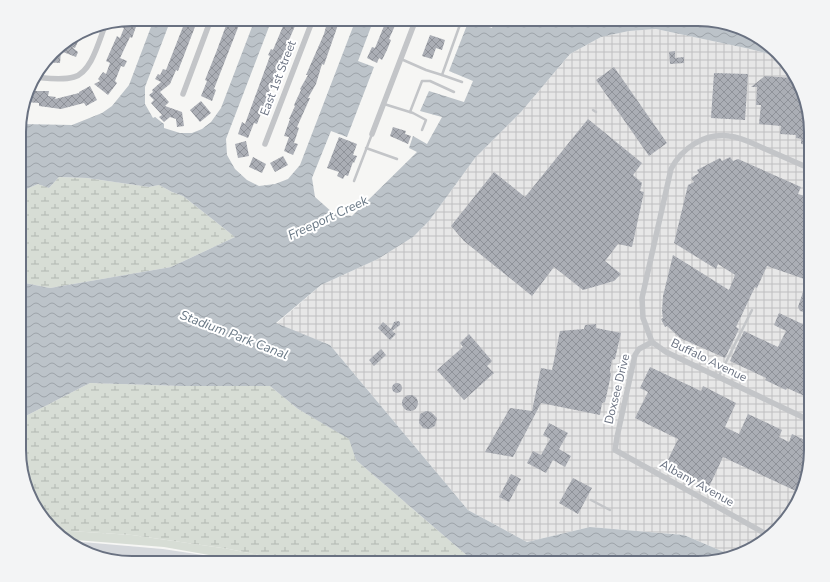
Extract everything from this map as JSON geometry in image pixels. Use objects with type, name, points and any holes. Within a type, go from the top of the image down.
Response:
[{"type":"highway","points":[[90,548],[175,556]]},
{"type":"street","points":[[183,94],[208,26]]},
{"type":"street","name":"East 1st Street","points":[[265,144],[310,26]]},
{"type":"street","points":[[372,134],[413,26]]},
{"type":"street","points":[[41,77],[64,79],[74,77],[83,72],[90,62],[103,30]]},
{"type":"street","name":"Buffalo Avenue","points":[[804,166],[736,137],[719,136],[704,139],[690,146],[681,154],[671,169],[642,298],[643,318],[652,342],[674,356],[804,418]]},
{"type":"street","name":"Doxsee Drive","points":[[615,450],[635,355],[638,350],[652,342]]},
{"type":"street","name":"Albany Avenue","points":[[615,450],[764,533]]},
{"type":"lane","points":[[442,75],[460,26]]},
{"type":"lane","points":[[401,59],[426,70],[462,82]]},
{"type":"lane","points":[[410,112],[422,81],[430,81],[454,92]]},
{"type":"lane","points":[[383,104],[410,112],[426,120],[422,130]]},
{"type":"lane","points":[[354,181],[372,134]]},
{"type":"lane","points":[[366,148],[397,159]]},
{"type":"lane","points":[[718,377],[752,310]]},
{"type":"lane","points":[[591,500],[610,510]]},
{"type":"shaded area","points":[[656,29],[770,55],[778,62],[790,79],[796,91],[803,118],[803,464],[796,491],[782,515],[763,534],[751,542],[739,548],[724,552],[684,535],[590,527],[527,542],[468,510],[330,345],[276,324],[321,285],[378,259],[413,237],[429,221],[475,158],[521,112],[570,54],[601,37],[629,31]]},
{"type":"green space","points":[[59,177],[87,178],[149,187],[159,185],[183,196],[235,237],[171,267],[50,288],[26,283],[26,189],[38,184],[49,188]]},
{"type":"green space","points":[[90,383],[181,386],[270,386],[298,409],[350,439],[356,460],[468,556],[264,556],[229,549],[132,535],[63,531],[48,515],[34,491],[28,471],[26,457],[26,416]]},
{"type":"green space","points":[[63,531],[132,535],[229,549],[264,556],[215,556],[164,547],[76,540]]},
{"type":"water","points":[[151,26],[168,26],[145,87],[145,104],[153,118],[155,117],[164,124],[164,128],[180,133],[192,133],[202,129],[211,122],[221,108],[252,26],[269,26],[226,139],[227,155],[235,169],[247,180],[259,186],[275,184],[288,179],[300,165],[353,26],[371,26],[358,61],[374,67],[347,137],[331,131],[312,178],[315,197],[333,213],[352,216],[417,152],[409,148],[413,136],[427,144],[442,117],[420,111],[429,91],[464,102],[473,81],[449,71],[467,26],[486,26],[492,28],[493,26],[705,26],[732,32],[745,37],[763,48],[770,55],[656,29],[629,31],[601,37],[570,54],[521,112],[475,158],[429,221],[413,237],[378,259],[321,285],[276,323],[330,345],[468,510],[527,542],[590,527],[684,535],[724,552],[698,556],[468,556],[356,460],[349,439],[298,409],[270,386],[181,386],[90,383],[26,416],[26,283],[50,288],[171,267],[235,237],[183,196],[159,185],[149,187],[87,178],[59,177],[49,188],[38,184],[26,189],[27,124],[72,125],[102,113],[112,106],[129,85]]},
{"type":"building","points":[[136,26],[132,38],[130,37],[120,58],[127,61],[124,67],[121,66],[115,81],[117,83],[108,95],[94,84],[100,81],[98,79],[103,72],[106,74],[110,63],[106,61],[117,36],[120,38],[124,28],[121,27]]},
{"type":"building","points":[[183,26],[195,26],[178,71],[176,70],[170,84],[160,92],[169,102],[165,106],[182,112],[184,126],[177,127],[176,119],[170,117],[164,122],[159,117],[162,115],[151,103],[154,100],[149,95],[161,82],[155,79],[158,74],[160,75],[163,69],[166,70]]},
{"type":"building","points":[[226,26],[239,26],[214,89],[216,90],[212,101],[201,96],[207,81],[205,80]]},
{"type":"building","points":[[283,26],[295,26],[257,124],[254,123],[248,138],[238,134],[242,122],[245,124],[270,56],[268,55],[271,49],[273,50]]},
{"type":"building","points":[[326,26],[338,26],[324,65],[322,64],[316,84],[308,98],[310,98],[297,127],[299,128],[294,143],[298,144],[293,155],[284,151],[289,137],[284,136],[295,106],[294,105],[301,90],[300,89],[308,75],[306,75]]},
{"type":"building","points":[[384,26],[395,26],[389,39],[391,40],[387,50],[382,60],[379,58],[377,63],[367,58],[372,47],[375,48]]},
{"type":"building","points":[[430,35],[445,40],[442,50],[436,48],[432,59],[422,56]]},
{"type":"building","points":[[79,40],[75,48],[72,47],[78,52],[76,57],[63,52]]},
{"type":"building","points":[[675,51],[675,58],[684,57],[684,63],[670,64],[669,52]]},
{"type":"building","points":[[61,53],[60,63],[52,62]]},
{"type":"building","points":[[614,67],[667,143],[649,156],[596,80]]},
{"type":"building","points":[[714,73],[748,74],[745,120],[711,118]]},
{"type":"building","points":[[765,76],[789,78],[796,91],[803,118],[804,144],[801,144],[801,139],[796,138],[796,135],[780,134],[781,126],[759,124],[761,105],[756,105],[757,87],[751,87]]},
{"type":"building","points":[[90,86],[97,100],[86,106],[84,103],[61,109],[39,106],[39,103],[31,102],[34,91],[49,91],[48,96],[56,97],[55,99],[79,92]]},
{"type":"building","points":[[201,101],[211,113],[200,122],[190,110]]},
{"type":"building","points":[[588,119],[642,163],[633,175],[642,183],[640,191],[644,192],[632,247],[618,244],[605,261],[621,274],[614,281],[583,290],[554,267],[532,296],[464,241],[451,226],[494,172],[525,197]]},
{"type":"building","points":[[393,127],[406,131],[405,134],[411,136],[408,144],[390,136]]},
{"type":"building","points":[[339,137],[357,144],[353,155],[357,156],[348,176],[345,175],[343,179],[337,176],[339,172],[327,168]]},
{"type":"building","points":[[246,141],[249,156],[238,158],[235,144]]},
{"type":"building","points":[[283,156],[288,165],[275,172],[270,163]]},
{"type":"building","points":[[253,157],[266,164],[262,173],[249,167]]},
{"type":"building","points":[[730,157],[733,161],[738,159],[801,187],[798,194],[804,196],[804,279],[767,266],[736,327],[739,329],[725,358],[680,338],[667,326],[665,327],[661,319],[663,318],[663,296],[673,255],[729,290],[735,275],[718,264],[716,269],[674,243],[688,185],[694,182],[691,178],[699,173],[697,170],[720,158],[722,161]]},
{"type":"building","points":[[804,289],[804,312],[800,311],[798,307]]},
{"type":"building","points":[[779,313],[804,325],[804,396],[787,388],[786,390],[765,380],[766,378],[730,361],[744,331],[778,347],[786,331],[774,325]]},
{"type":"building","points":[[383,322],[391,329],[394,322],[400,322],[400,325],[392,331],[396,334],[390,340],[378,328]]},
{"type":"building","points":[[596,324],[596,328],[621,333],[615,359],[612,360],[610,371],[611,375],[605,402],[602,403],[600,415],[541,403],[513,457],[485,452],[510,408],[532,411],[541,368],[552,370],[560,331],[584,329],[585,325]]},
{"type":"building","points":[[469,334],[492,361],[487,366],[494,373],[464,400],[437,370],[463,347],[460,343]]},
{"type":"building","points":[[381,349],[386,355],[374,366],[369,360]]},
{"type":"building","points":[[650,367],[701,391],[703,386],[736,403],[725,427],[739,434],[748,414],[782,430],[779,437],[789,442],[792,434],[804,440],[803,464],[796,491],[723,457],[709,487],[665,466],[678,439],[635,418],[648,392],[640,388]]},
{"type":"building","points":[[395,383],[399,383],[402,388],[399,393],[395,393],[392,390],[392,386]]},
{"type":"building","points":[[410,395],[416,397],[418,403],[416,409],[410,411],[404,409],[402,403],[404,397]]},
{"type":"building","points":[[426,411],[431,412],[437,418],[435,426],[429,429],[423,428],[419,423],[420,414]]},
{"type":"building","points":[[549,423],[568,433],[559,449],[571,456],[565,467],[553,460],[546,473],[527,463],[533,451],[541,455],[550,439],[543,435]]},
{"type":"building","points":[[511,474],[521,479],[509,502],[499,497]]},
{"type":"building","points":[[573,478],[592,488],[578,514],[559,503]]},
{"type":"water label","name":"Freeport Creek","points":[[328,218]]},
{"type":"water label","name":"Stadium Park Canal","points":[[234,335]]}]
